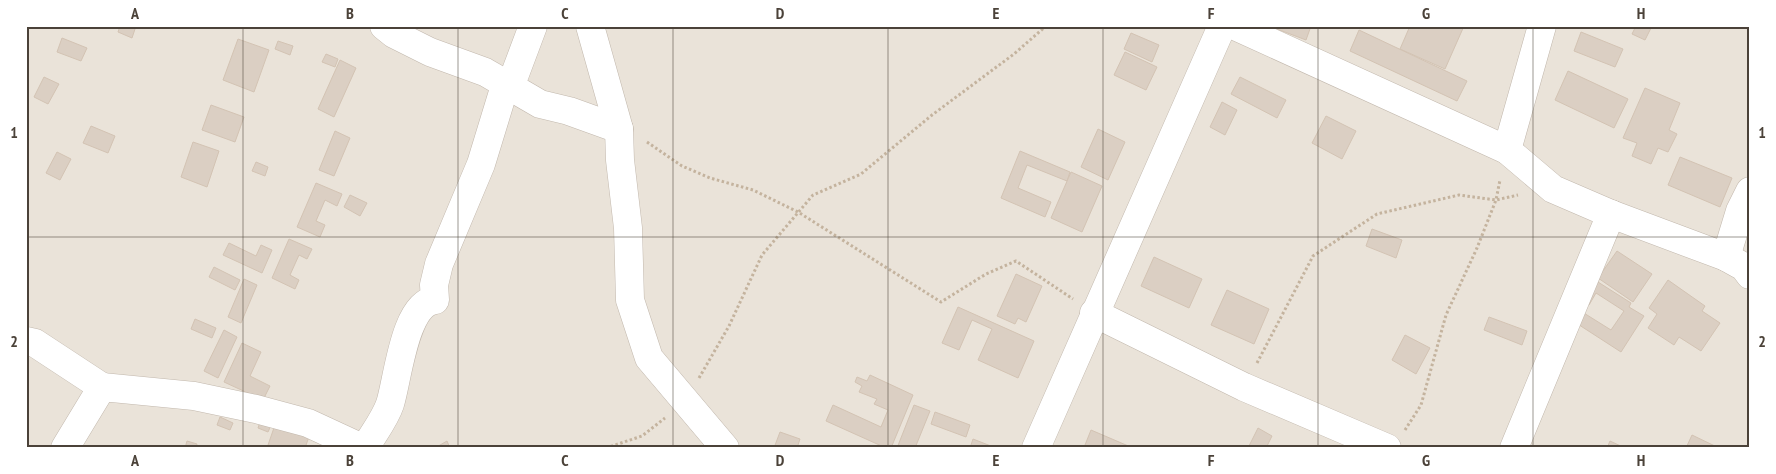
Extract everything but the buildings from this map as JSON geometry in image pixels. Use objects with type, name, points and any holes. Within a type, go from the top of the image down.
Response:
[{"type":"street","points":[[384,26],[394,34],[430,52],[485,72],[540,104],[569,111],[619,129]]},
{"type":"street","points":[[365,448],[390,406],[408,331],[420,308],[428,301],[435,300],[434,285],[439,264],[481,164],[503,92],[515,74],[533,26]]},
{"type":"street","points":[[590,26],[619,129],[620,160],[628,228],[630,300],[648,358],[725,448]]},
{"type":"street","points":[[1036,448],[1222,26]]},
{"type":"street","points":[[1236,26],[1507,150],[1553,189],[1612,214],[1726,257],[1744,267],[1750,275]]},
{"type":"street","points":[[1507,150],[1542,26]]},
{"type":"street","points":[[1726,257],[1740,211],[1750,191]]},
{"type":"street","points":[[1514,448],[1612,214]]},
{"type":"street","points":[[1094,313],[1244,387],[1395,441]]},
{"type":"street","points":[[26,341],[35,343],[102,387],[194,396],[256,409],[308,424],[362,448]]},
{"type":"street","points":[[65,448],[66,443],[102,387]]},
{"type":"path","points":[[606,448],[642,436],[686,402],[729,326],[762,255],[813,195],[861,174],[932,114],[1014,54],[1046,26]]},
{"type":"path","points":[[619,129],[646,141],[682,166],[710,178],[753,190],[798,212],[941,302],[986,274],[1016,261],[1094,313]]},
{"type":"path","points":[[1395,441],[1421,405],[1446,315],[1477,248],[1496,200],[1507,150]]},
{"type":"path","points":[[1244,387],[1313,256],[1377,214],[1459,195],[1496,200],[1553,189]]},
{"type":"shaded area","points":[[26,26],[1750,26],[1750,448],[26,448]]}]
